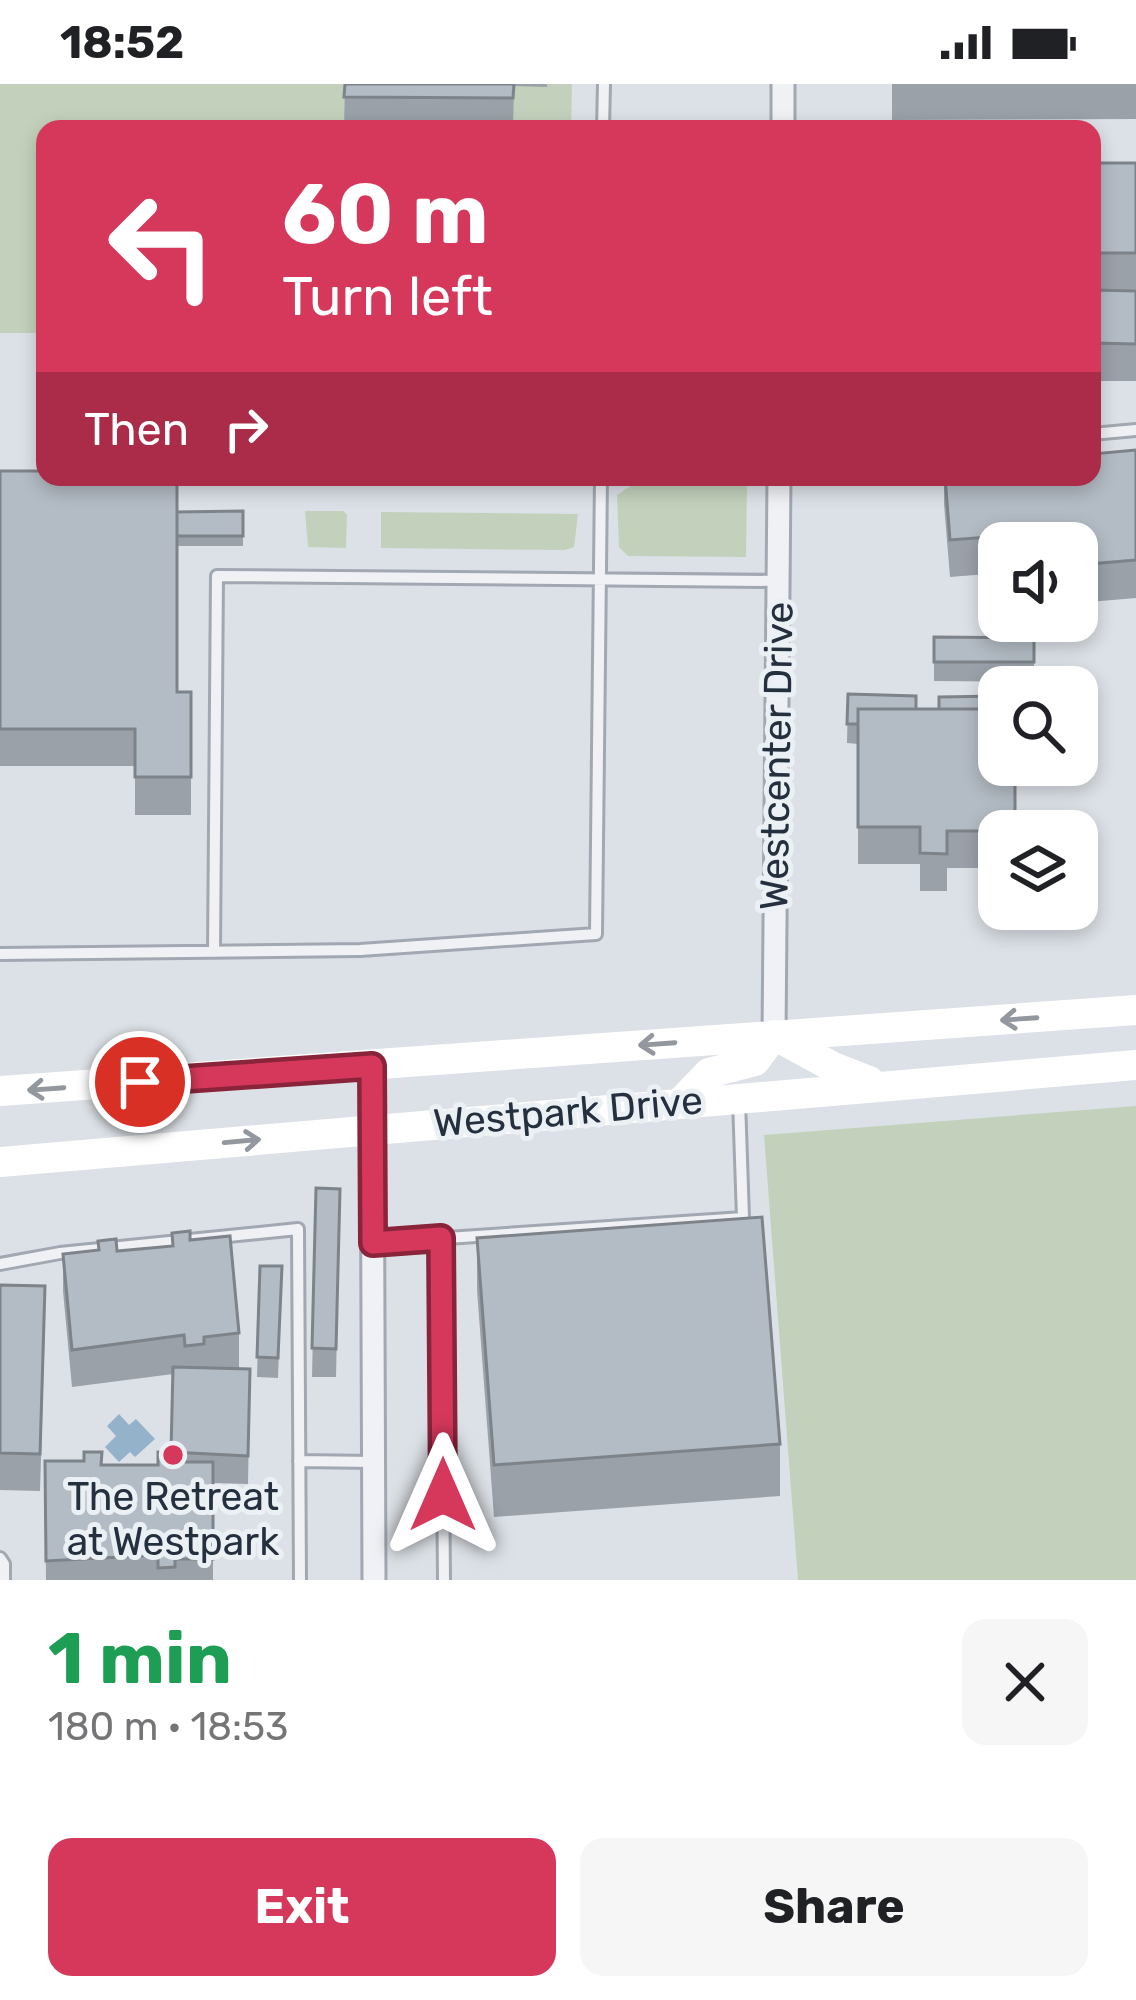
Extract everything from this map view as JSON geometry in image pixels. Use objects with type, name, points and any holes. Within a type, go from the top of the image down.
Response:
[{"type":"main road","name":"Westpark Drive","points":[[0,1091],[1136,1010]]},
{"type":"main road","points":[[682,1102],[709,1073],[755,1061],[774,1035],[833,1067],[881,1085]]},
{"type":"main road","name":"Westpark Drive","points":[[0,1162],[1136,1065]]},
{"type":"street","points":[[783,84],[783,120]]},
{"type":"street","name":"Westcenter Drive","points":[[774,1035],[779,486]]},
{"type":"street","points":[[372,1066],[374,1580]]},
{"type":"lane","points":[[603,120],[604,84]]},
{"type":"lane","points":[[1101,433],[1136,430]]},
{"type":"lane","points":[[0,954],[360,950],[596,934],[601,486]]},
{"type":"lane","points":[[214,952],[217,576],[778,581]]},
{"type":"lane","points":[[373,1243],[743,1217],[739,1097]]},
{"type":"lane","points":[[0,1264],[60,1253],[298,1229],[300,1580]]},
{"type":"lane","points":[[441,1238],[444,1580]]},
{"type":"lane","points":[[299,1462],[374,1462]]},
{"type":"lane","points":[[0,1558],[4,1580]]},
{"type":"green space","points":[[0,84],[572,84],[571,120],[36,120],[36,333],[0,333]]},
{"type":"green space","points":[[630,486],[747,486],[746,557],[628,556],[619,547],[617,495]]},
{"type":"green space","points":[[305,511],[343,511],[347,515],[346,548],[308,547]]},
{"type":"green space","points":[[381,512],[578,514],[574,547],[565,550],[381,548]]},
{"type":"green space","points":[[1136,1106],[1136,1580],[798,1580],[764,1135]]},
{"type":"water","points":[[119,1414],[129,1425],[136,1419],[155,1439],[135,1457],[130,1452],[119,1462],[105,1447],[116,1436],[107,1426]]},
{"type":"building","points":[[345,84],[514,84],[513,98],[344,97]]},
{"type":"building","points":[[1101,163],[1136,163],[1136,253],[1101,253]]},
{"type":"building","points":[[1101,290],[1136,291],[1136,344],[1101,343]]},
{"type":"building","points":[[1136,450],[1136,560],[1098,563],[1098,522],[978,522],[978,538],[950,540],[946,486],[1101,486],[1101,453]]},
{"type":"building","points":[[0,471],[36,471],[36,486],[177,486],[177,692],[191,692],[191,777],[135,777],[135,729],[0,729]]},
{"type":"building","points":[[243,511],[243,536],[177,536],[177,512]]},
{"type":"building","points":[[934,637],[1034,642],[1034,662],[934,662]]},
{"type":"building","points":[[848,694],[916,696],[916,709],[858,709],[858,724],[847,724]]},
{"type":"building","points":[[978,696],[978,709],[939,709],[939,697]]},
{"type":"building","points":[[858,709],[978,709],[978,786],[1015,786],[1015,810],[978,810],[978,831],[947,831],[947,854],[920,853],[920,827],[858,827]]},
{"type":"building","points":[[316,1188],[340,1189],[336,1349],[312,1348]]},
{"type":"building","points":[[762,1217],[780,1444],[494,1465],[477,1238]]},
{"type":"building","points":[[190,1231],[190,1240],[230,1236],[239,1333],[204,1337],[204,1344],[185,1346],[184,1335],[72,1350],[63,1254],[99,1250],[98,1241],[116,1239],[117,1251],[173,1246],[172,1233]]},
{"type":"building","points":[[260,1266],[282,1266],[278,1358],[257,1357]]},
{"type":"building","points":[[0,1285],[45,1286],[40,1454],[0,1453]]},
{"type":"building","points":[[173,1367],[250,1369],[248,1456],[171,1452]]},
{"type":"building","points":[[84,1452],[102,1452],[101,1465],[158,1465],[158,1452],[175,1453],[175,1462],[213,1462],[213,1559],[175,1559],[175,1567],[158,1568],[158,1555],[46,1561],[45,1461],[84,1461]]},
{"type":"place","name":"The Retreat at Westpark","points":[[173,1455]]},
{"type":"route","points":[[140,1082],[372,1066],[373,1243],[441,1238],[443,1495]]}]
